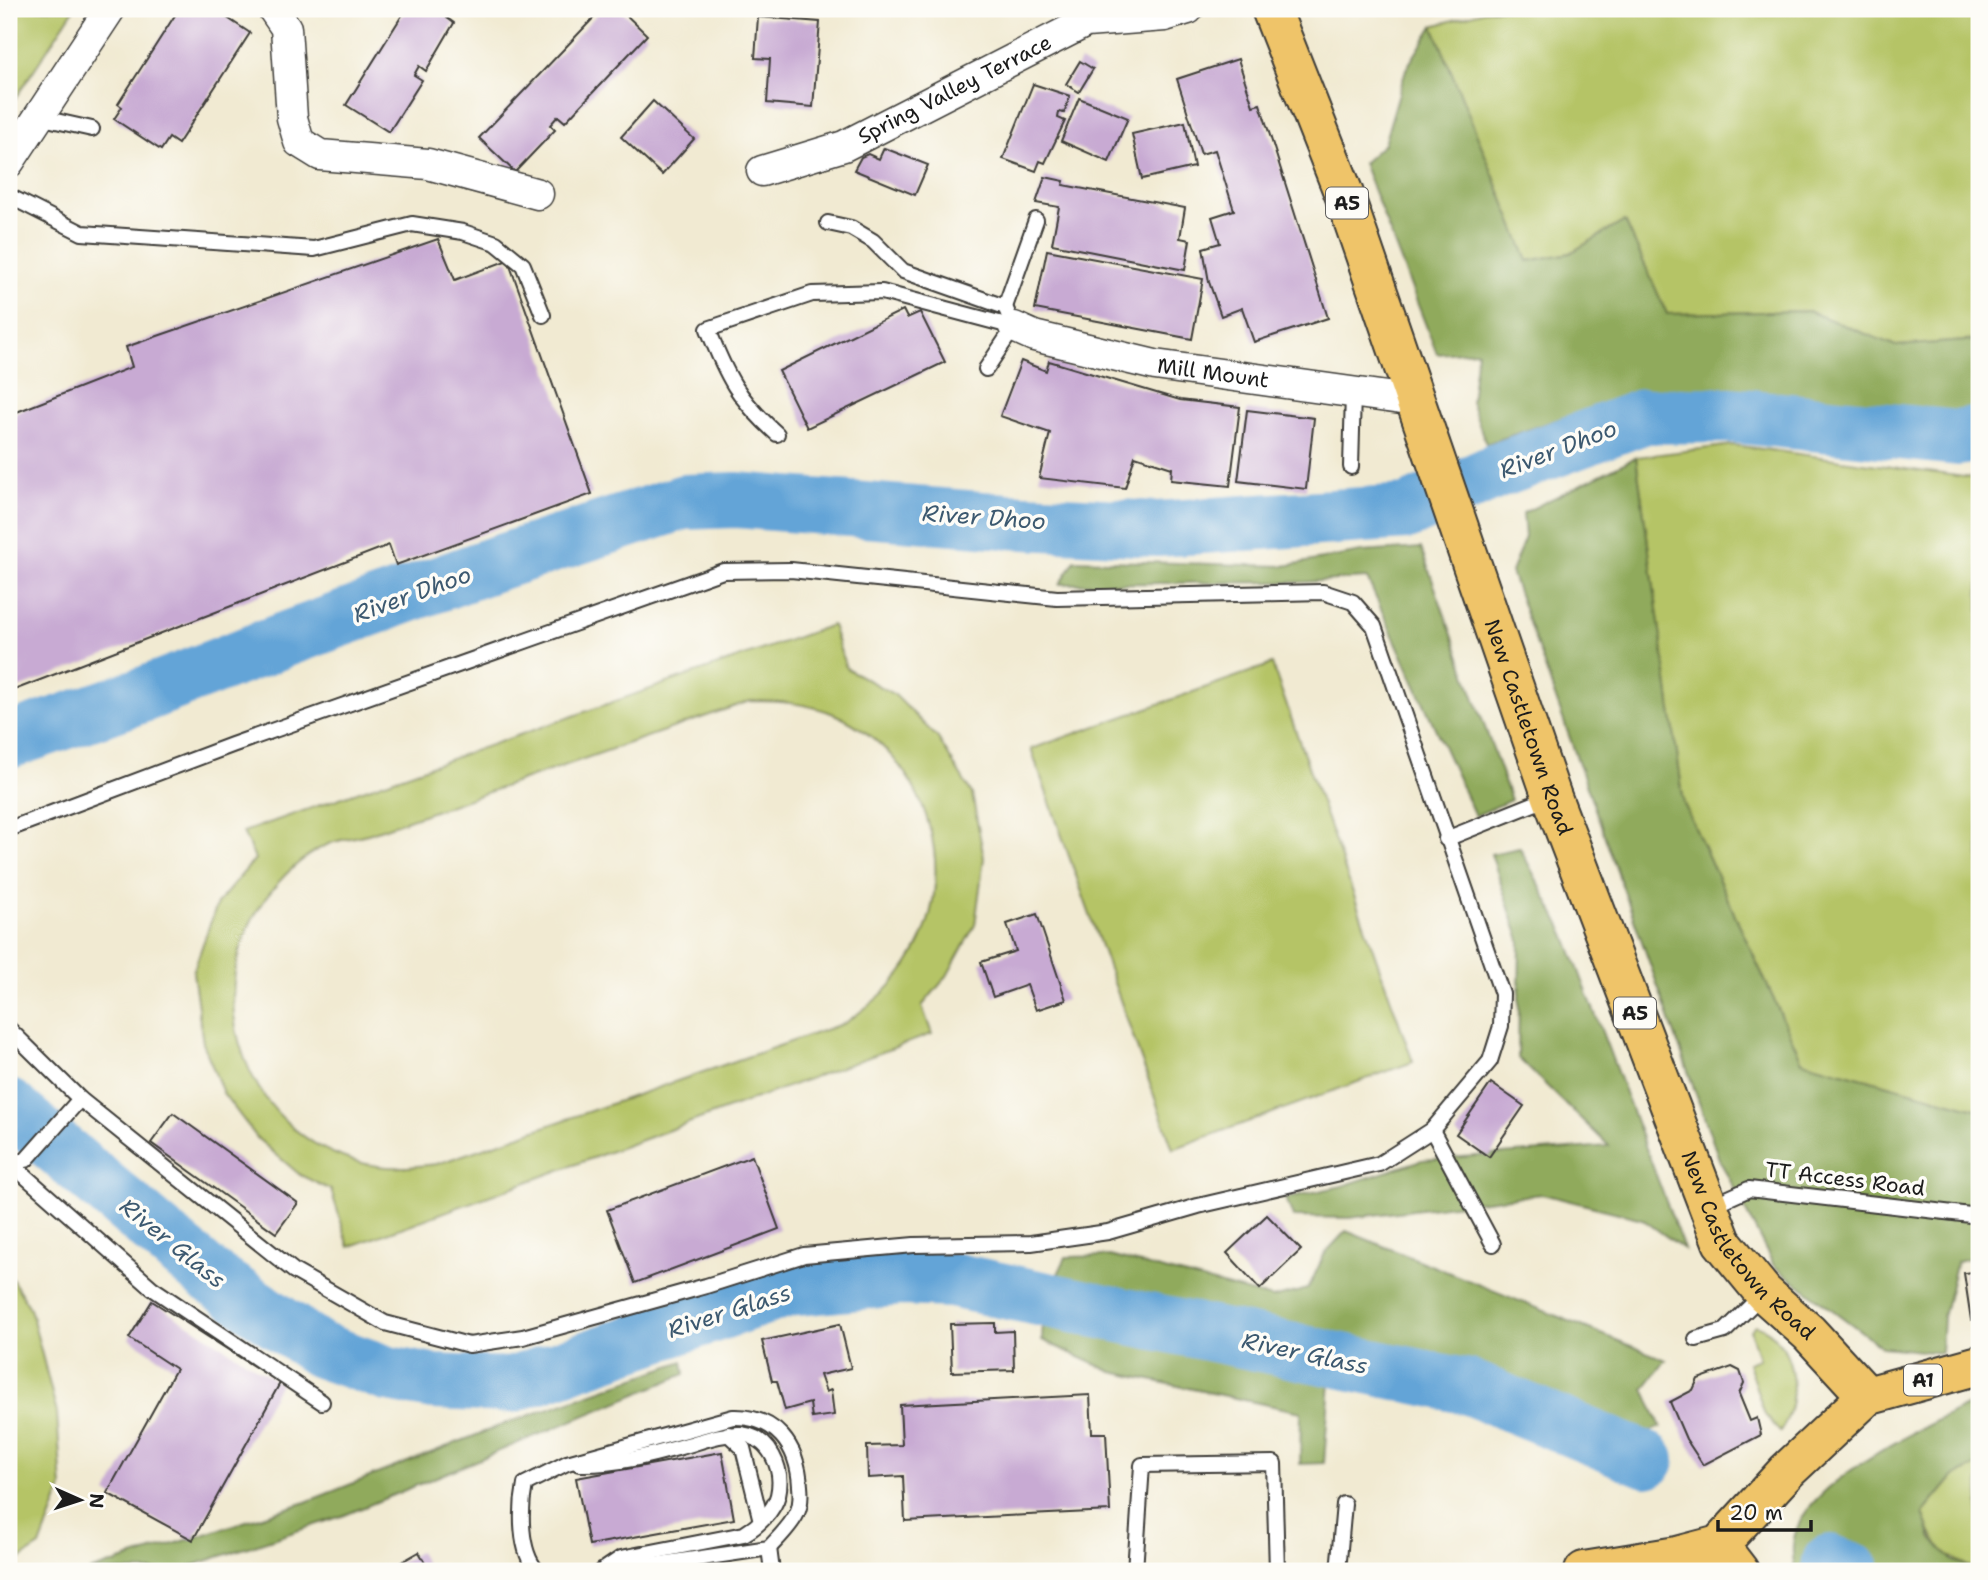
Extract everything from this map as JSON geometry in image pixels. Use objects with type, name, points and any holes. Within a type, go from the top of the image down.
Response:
[{"type":"highway","name":"New Castletown Road","points":[[1271,9],[1330,155],[1552,797],[1722,1242],[1764,1293],[1809,1333],[1867,1396]]},
{"type":"highway","name":"A1","points":[[1584,1571],[1730,1549],[1787,1471],[1867,1396],[1979,1365]]},
{"type":"street","points":[[9,162],[110,9]]},
{"type":"street","points":[[273,9],[286,28],[292,118],[299,142],[320,155],[428,164],[537,194]]},
{"type":"street","name":"Spring Valley Terrace","points":[[762,171],[844,146],[1086,22],[1166,16],[1188,9]]},
{"type":"street","name":"Mill Mount","points":[[1010,317],[1034,336],[1155,365],[1416,401]]},
{"type":"lane","points":[[38,117],[92,129]]},
{"type":"lane","points":[[9,196],[82,233],[314,249],[412,224],[463,232],[496,243],[523,265],[543,315]]},
{"type":"lane","points":[[986,369],[1010,317],[1036,220]]},
{"type":"lane","points":[[828,223],[851,228],[873,242],[903,271],[1010,317]]},
{"type":"lane","points":[[777,435],[746,406],[725,370],[708,329],[812,294],[882,292],[1010,317]]},
{"type":"lane","points":[[1351,467],[1353,393]]},
{"type":"lane","points":[[9,830],[245,740],[723,571],[791,570],[1057,598],[1323,592],[1353,602],[1374,626],[1502,994],[1501,1026],[1490,1061],[1432,1130],[1379,1164],[1198,1206],[1108,1232],[1031,1243],[914,1245],[804,1255],[706,1286],[523,1337],[469,1345],[385,1323],[294,1271],[76,1104],[9,1029]]},
{"type":"lane","points":[[1446,839],[1552,797]]},
{"type":"lane","points":[[10,1163],[26,1160],[76,1104]]},
{"type":"lane","points":[[1432,1130],[1493,1244]]},
{"type":"lane","points":[[10,1163],[152,1288],[322,1402]]},
{"type":"lane","name":"TT Access Road","points":[[1709,1206],[1749,1189],[1979,1216]]},
{"type":"lane","points":[[1696,1339],[1726,1331],[1764,1293]]},
{"type":"lane","points":[[537,1571],[529,1562],[521,1507],[525,1484],[567,1463],[733,1417],[756,1418],[771,1425],[792,1447],[800,1479],[801,1500],[797,1513],[769,1548],[614,1571]]},
{"type":"lane","points":[[567,1463],[601,1464],[638,1458],[728,1434],[750,1436],[763,1443],[776,1463],[779,1480],[776,1501],[761,1521],[744,1534],[621,1558],[603,1571]]},
{"type":"lane","points":[[728,1434],[743,1448],[761,1521]]},
{"type":"lane","points":[[1135,1571],[1142,1465],[1274,1463],[1277,1571]]},
{"type":"lane","points":[[1338,1571],[1344,1504]]},
{"type":"lane","points":[[769,1548],[772,1571]]},
{"type":"green space","points":[[9,9],[74,9],[9,108]]},
{"type":"green space","points":[[1491,9],[1979,9],[1979,340],[1896,346],[1808,311],[1667,314],[1625,221],[1570,253],[1528,261],[1433,26]]},
{"type":"green space","points":[[1433,26],[1528,261],[1570,253],[1625,221],[1667,314],[1808,311],[1896,346],[1979,340],[1979,416],[1948,424],[1693,398],[1586,410],[1486,444],[1471,402],[1477,351],[1437,354],[1363,163],[1384,144],[1406,69]]},
{"type":"green space","points":[[1733,445],[1979,479],[1979,1110],[1802,1061],[1684,804],[1636,457]]},
{"type":"green space","points":[[1636,457],[1684,804],[1802,1061],[1979,1110],[1979,1256],[1957,1261],[1943,1317],[1941,1353],[1882,1347],[1774,1266],[1719,1159],[1511,572],[1525,537],[1523,513]]},
{"type":"green space","points":[[1421,548],[1511,800],[1475,816],[1367,578],[1306,582],[1060,584],[1075,560],[1284,566],[1361,552]]},
{"type":"green space","points":[[832,625],[846,668],[895,695],[938,738],[972,794],[984,858],[975,925],[947,976],[922,1006],[932,1034],[349,1247],[331,1190],[300,1175],[258,1139],[223,1093],[203,1043],[193,972],[217,904],[255,859],[243,832]],"holes":[[[750,701],[814,707],[834,714],[867,733],[894,759],[914,789],[928,823],[935,858],[934,895],[925,931],[901,974],[871,1004],[845,1023],[437,1164],[385,1167],[332,1153],[294,1129],[265,1097],[244,1058],[234,1016],[235,972],[248,929],[273,889],[299,862],[331,843],[368,834]]]},
{"type":"green space","points":[[1272,664],[1413,1062],[1173,1149],[1031,749]]},
{"type":"green space","points":[[1520,848],[1565,934],[1684,1249],[1642,1219],[1542,1194],[1349,1218],[1293,1217],[1286,1198],[1342,1186],[1422,1160],[1609,1146],[1518,1058],[1520,941],[1491,854]]},
{"type":"green space","points":[[1346,1231],[1666,1360],[1644,1389],[1661,1427],[1629,1440],[1467,1370],[1057,1276],[1066,1257],[1110,1256],[1272,1298],[1308,1289],[1325,1253]]},
{"type":"green space","points":[[9,1274],[30,1308],[57,1413],[62,1488],[40,1546],[9,1566]]},
{"type":"green space","points":[[1043,1318],[1330,1382],[1324,1463],[1300,1464],[1301,1412],[1112,1372],[1042,1340]]},
{"type":"green space","points":[[1755,1325],[1780,1342],[1792,1371],[1791,1404],[1780,1432],[1765,1415],[1748,1363],[1759,1359],[1750,1330]]},
{"type":"green space","points":[[683,1361],[685,1374],[345,1515],[176,1571],[89,1571],[303,1503],[502,1425]]},
{"type":"green space","points":[[1979,1400],[1979,1465],[1953,1477],[1923,1513],[1932,1539],[1953,1561],[1979,1571],[1795,1571],[1793,1547],[1796,1530],[1811,1505],[1830,1487],[1879,1452]]},
{"type":"green space","points":[[1979,1465],[1979,1570],[1958,1561],[1943,1550],[1932,1535],[1923,1513],[1953,1477]]},
{"type":"building","points":[[179,9],[231,9],[226,17],[250,33],[178,144],[169,138],[161,150],[114,119],[122,107],[118,104]]},
{"type":"building","points":[[406,9],[453,9],[447,18],[454,23],[426,71],[419,66],[414,75],[422,80],[389,132],[346,105]]},
{"type":"building","points":[[602,9],[620,9],[647,35],[565,122],[558,116],[550,125],[555,130],[515,172],[479,138]]},
{"type":"building","points":[[758,17],[820,22],[813,107],[767,103],[770,59],[755,58]]},
{"type":"building","points":[[1238,59],[1253,106],[1260,104],[1328,318],[1254,342],[1242,308],[1221,316],[1209,282],[1203,248],[1220,243],[1212,217],[1234,210],[1215,150],[1201,154],[1177,79]]},
{"type":"building","points":[[1080,61],[1093,69],[1079,92],[1066,84]]},
{"type":"building","points":[[1033,84],[1070,96],[1064,113],[1059,112],[1058,118],[1065,121],[1045,163],[1040,161],[1036,171],[1003,159]]},
{"type":"building","points":[[1079,98],[1128,118],[1109,162],[1061,141]]},
{"type":"building","points":[[653,101],[694,139],[662,175],[621,137]]},
{"type":"building","points":[[1185,122],[1194,167],[1142,179],[1132,134]]},
{"type":"building","points":[[884,148],[928,165],[915,195],[854,170],[861,157],[868,154],[879,159]]},
{"type":"building","points":[[1045,177],[1064,181],[1063,185],[1185,208],[1180,238],[1190,240],[1185,270],[1052,244],[1059,207],[1036,203]]},
{"type":"building","points":[[438,239],[455,280],[508,260],[592,494],[396,565],[389,545],[9,692],[9,415],[132,367],[126,347]]},
{"type":"building","points":[[1047,250],[1203,279],[1192,339],[1035,309]]},
{"type":"building","points":[[903,310],[907,318],[920,312],[945,362],[807,428],[779,371]]},
{"type":"building","points":[[1021,361],[1046,371],[1049,361],[1180,400],[1240,407],[1230,486],[1171,480],[1172,468],[1135,456],[1125,488],[1039,478],[1050,433],[1000,416]]},
{"type":"building","points":[[1247,410],[1314,418],[1306,489],[1238,481]]},
{"type":"building","points":[[1037,914],[1066,1000],[1036,1010],[1027,985],[993,997],[981,962],[1016,951],[1007,924]]},
{"type":"building","points":[[1491,1083],[1524,1106],[1489,1157],[1456,1134]]},
{"type":"building","points":[[173,1113],[298,1203],[276,1233],[151,1143]]},
{"type":"building","points":[[752,1156],[779,1229],[635,1283],[607,1210]]},
{"type":"building","points":[[1267,1215],[1301,1250],[1260,1289],[1227,1253]]},
{"type":"building","points":[[1979,1271],[1979,1319],[1971,1320],[1964,1273]]},
{"type":"building","points":[[152,1301],[280,1383],[193,1540],[107,1493],[176,1369],[129,1338]]},
{"type":"building","points":[[995,1323],[995,1332],[1013,1331],[1014,1370],[952,1372],[950,1324]]},
{"type":"building","points":[[840,1324],[851,1368],[820,1375],[826,1392],[831,1390],[834,1415],[812,1418],[810,1403],[785,1410],[777,1381],[772,1381],[762,1341]]},
{"type":"building","points":[[1732,1367],[1740,1371],[1744,1383],[1739,1394],[1750,1421],[1757,1418],[1761,1435],[1703,1465],[1686,1439],[1670,1402],[1693,1390],[1698,1379]]},
{"type":"building","points":[[1090,1395],[1092,1433],[1106,1433],[1110,1511],[905,1521],[903,1476],[868,1478],[867,1446],[902,1445],[900,1405]]},
{"type":"building","points":[[722,1452],[734,1519],[589,1545],[576,1478]]},
{"type":"building","points":[[419,1552],[430,1571],[393,1571],[391,1568]]},
{"type":"waterway","name":"River Dhoo","points":[[9,741],[145,694],[289,638],[491,565],[684,502],[736,500],[1006,521],[1157,529],[1407,512],[1497,471],[1645,416],[1731,415],[1958,438],[1979,434]]},
{"type":"waterway","name":"River Glass","points":[[9,1107],[207,1274],[320,1350],[388,1374],[433,1382],[511,1385],[788,1289],[903,1278],[951,1280],[1469,1387],[1647,1460]]},
{"type":"waterway","name":"River Glass","points":[[1830,1562],[1853,1571]]}]
